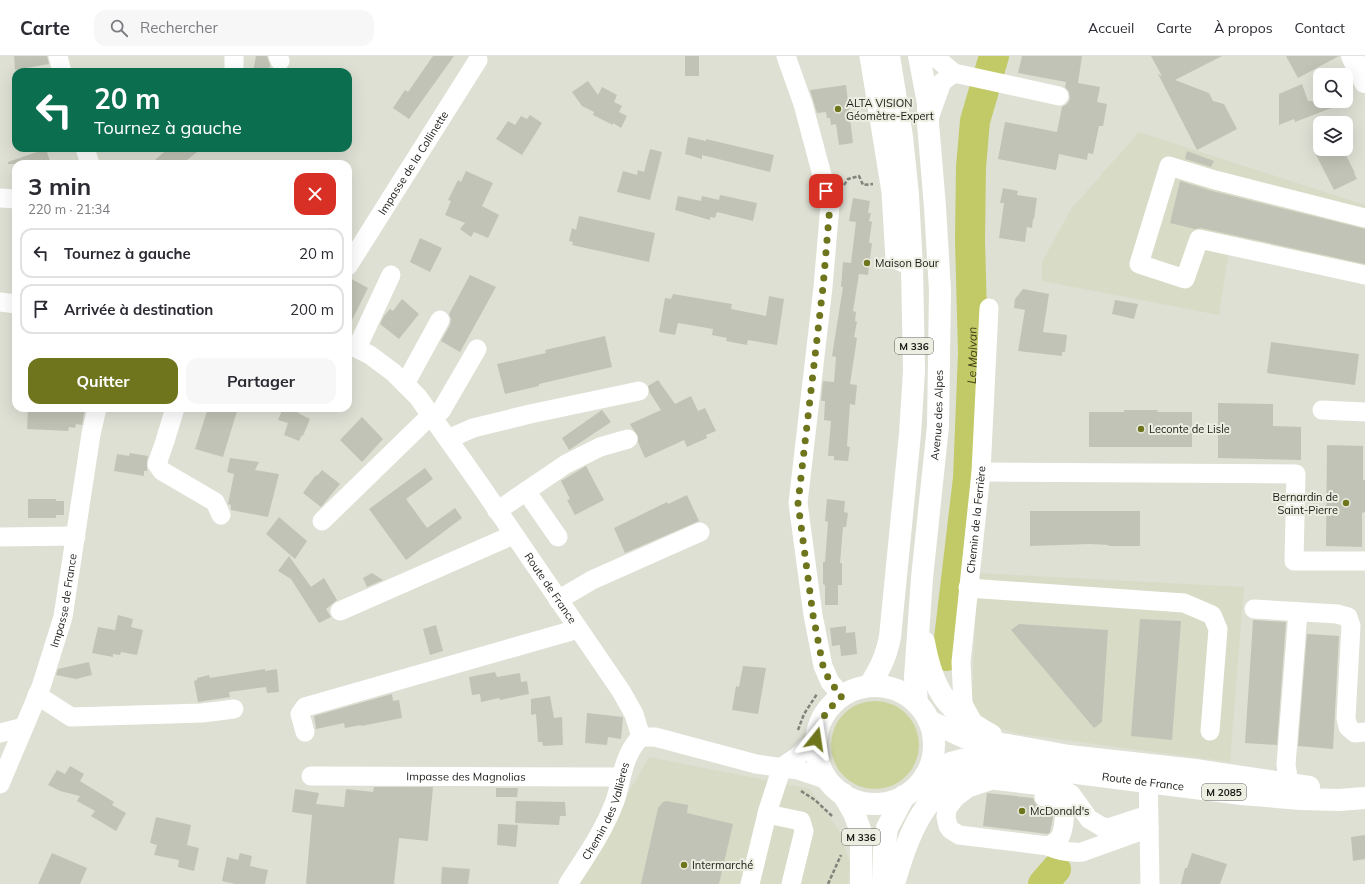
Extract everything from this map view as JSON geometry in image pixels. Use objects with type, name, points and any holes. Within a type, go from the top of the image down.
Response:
[{"type":"main road","name":"M 336","points":[[869,686],[882,664],[887,651],[893,613],[910,434],[914,371],[912,266],[908,196],[902,137],[889,56]]},
{"type":"main road","name":"Avenue des Alpes","points":[[917,703],[915,677],[938,426],[940,360],[940,290],[928,123],[928,103],[919,56]]},
{"type":"main road","points":[[1352,56],[1365,82]]},
{"type":"main road","points":[[894,884],[912,831],[924,809],[947,784],[1003,754],[977,728],[966,721],[946,702],[937,688],[928,664],[920,615]]},
{"type":"main road","points":[[869,686],[890,687],[909,696],[917,703],[924,711],[929,721],[934,743],[930,766],[916,788],[894,801],[873,804],[863,802],[836,787],[821,768],[817,753],[807,736],[818,729],[826,712],[842,696],[858,688],[869,686]]},
{"type":"main road","name":"Route de France","points":[[929,721],[984,742],[1003,754]]},
{"type":"main road","name":"Route de France","points":[[925,776],[951,763],[966,759],[1003,754],[1148,774],[1295,791],[1339,800],[1365,797]]},
{"type":"main road","name":"M 336","points":[[836,787],[854,813],[861,832],[852,856],[861,884]]},
{"type":"main road","name":"M 336","points":[[882,884],[887,828],[904,796]]},
{"type":"street","points":[[58,56],[61,68]]},
{"type":"street","points":[[234,56],[234,68]]},
{"type":"street","points":[[786,56],[803,104],[830,205],[823,287],[798,503],[813,615],[823,666],[830,682],[842,696]]},
{"type":"street","points":[[869,56],[889,181],[895,259],[912,266]]},
{"type":"street","points":[[934,56],[959,74],[1059,96]]},
{"type":"street","name":"Impasse de la Collinette","points":[[352,260],[478,60]]},
{"type":"street","points":[[928,123],[939,86],[942,82],[959,74]]},
{"type":"street","points":[[1365,218],[1215,180],[1170,166],[1139,264],[1185,279],[1199,239],[1365,275]]},
{"type":"street","points":[[0,198],[12,199]]},
{"type":"street","points":[[352,346],[391,275]]},
{"type":"street","points":[[0,302],[12,304]]},
{"type":"street","name":"Chemin de la Ferrière","points":[[977,728],[963,704],[961,662],[981,472],[989,308]]},
{"type":"street","points":[[405,384],[440,320]]},
{"type":"street","name":"Route de France","points":[[352,346],[370,355],[388,368],[418,397],[629,703],[641,737]]},
{"type":"street","points":[[322,521],[431,415],[441,411],[477,349]]},
{"type":"street","points":[[448,439],[480,427],[530,414],[639,391]]},
{"type":"street","points":[[1322,410],[1365,412]]},
{"type":"street","name":"Impasse de France","points":[[0,784],[37,695],[64,617],[96,412]]},
{"type":"street","points":[[174,412],[157,464],[162,471],[215,502],[222,515]]},
{"type":"street","points":[[497,511],[566,464],[600,447],[628,439]]},
{"type":"street","points":[[981,472],[1296,474],[1294,561],[1365,561]]},
{"type":"street","points":[[526,491],[558,538]]},
{"type":"street","points":[[558,600],[592,580],[700,532]]},
{"type":"street","points":[[340,611],[513,535]]},
{"type":"street","points":[[0,537],[76,536]]},
{"type":"street","points":[[968,588],[1184,603],[1212,614],[1218,629],[1210,731]]},
{"type":"street","points":[[1254,610],[1337,614],[1348,617],[1351,626],[1346,718],[1348,727],[1355,733],[1365,732]]},
{"type":"street","points":[[1295,791],[1286,765],[1298,612]]},
{"type":"street","points":[[305,732],[300,714],[305,706],[578,629]]},
{"type":"street","points":[[932,674],[940,678],[946,677],[950,675],[961,662]]},
{"type":"street","points":[[37,695],[72,717],[202,713],[234,709]]},
{"type":"street","points":[[0,733],[24,727]]},
{"type":"street","points":[[750,884],[767,814],[782,767],[795,759],[807,736]]},
{"type":"street","points":[[641,737],[655,737],[756,764],[782,767],[810,774],[836,787]]},
{"type":"street","name":"Chemin des Vallières","points":[[568,884],[604,825],[614,802],[627,757],[635,743],[641,737]]},
{"type":"street","points":[[1148,774],[1150,884]]},
{"type":"street","name":"Impasse des Magnolias","points":[[311,776],[620,777]]},
{"type":"street","points":[[992,780],[1060,788],[1071,794],[1089,819],[1104,828],[1148,822],[1082,852],[1058,851],[1048,846],[959,835],[951,830],[946,822],[947,809],[961,792],[978,783],[992,780]]},
{"type":"street","points":[[978,783],[988,790],[1059,799],[1064,809],[1064,821],[1061,834],[1057,841],[1048,846]]},
{"type":"street","points":[[767,814],[801,821],[804,831],[791,884]]},
{"type":"street","points":[[852,856],[855,884]]},
{"type":"path","points":[[830,205],[848,179],[859,176],[863,185],[889,181]]},
{"type":"path","points":[[807,736],[801,722],[820,691]]},
{"type":"path","points":[[801,792],[815,800],[835,820]]},
{"type":"path","points":[[828,884],[852,856]]},
{"type":"shaded area","points":[[1139,132],[1365,205],[1365,271],[1230,243],[1219,315],[1042,281],[1042,262],[1071,209]]},
{"type":"shaded area","points":[[977,573],[1244,587],[1230,762],[1020,734],[995,727],[975,711],[972,695]]},
{"type":"shaded area","points":[[649,757],[810,789],[838,829],[851,864],[848,884],[576,884]]},
{"type":"green space","points":[[875,701],[892,704],[900,708],[912,720],[916,728],[919,745],[916,762],[912,770],[900,782],[892,786],[875,789],[858,786],[850,782],[838,770],[834,762],[831,745],[834,728],[838,720],[850,708],[858,704]]},
{"type":"building","points":[[14,56],[47,56],[49,64],[26,68],[15,68]]},
{"type":"building","points":[[256,56],[267,56],[270,68],[254,68]]},
{"type":"building","points":[[433,56],[454,56],[409,119],[393,108],[405,90],[408,92]]},
{"type":"building","points":[[685,56],[699,56],[699,76],[685,76]]},
{"type":"building","points":[[1022,56],[1082,56],[1078,83],[1100,87],[1097,102],[1107,104],[1103,126],[1099,126],[1093,154],[1088,153],[1087,160],[1059,154],[1056,170],[998,159],[1005,122],[1057,132],[1062,107],[1067,104],[1070,99],[1069,92],[1065,87],[1066,82],[1018,73]]},
{"type":"building","points":[[1151,56],[1222,56],[1175,80],[1209,93],[1213,101],[1224,104],[1237,129],[1197,150],[1158,74],[1162,76]]},
{"type":"building","points":[[1286,56],[1339,56],[1317,68],[1313,68],[1313,70],[1298,78]]},
{"type":"building","points":[[588,81],[598,95],[602,87],[617,95],[614,102],[622,106],[619,112],[627,116],[621,128],[593,115],[594,112],[582,106],[572,92]]},
{"type":"building","points":[[1302,84],[1308,101],[1313,101],[1313,108],[1331,108],[1295,122],[1294,119],[1279,125],[1279,94]]},
{"type":"building","points":[[846,85],[853,143],[839,145],[836,124],[831,125],[830,118],[827,118],[826,112],[817,113],[810,90]]},
{"type":"building","points":[[530,115],[542,123],[522,155],[496,139],[508,121],[515,125],[521,116],[527,119]]},
{"type":"building","points":[[688,137],[706,141],[706,139],[774,155],[770,172],[702,155],[702,159],[685,154]]},
{"type":"building","points":[[650,149],[662,152],[650,200],[617,192],[623,171],[637,175],[638,170],[644,172]]},
{"type":"building","points":[[1187,151],[1214,161],[1211,167],[1185,159]]},
{"type":"building","points":[[37,152],[47,152],[50,160],[14,160]]},
{"type":"building","points":[[164,152],[197,152],[187,160],[155,160]]},
{"type":"building","points":[[1317,156],[1346,156],[1357,179],[1334,190]]},
{"type":"building","points":[[12,161],[12,164],[8,164],[8,162]]},
{"type":"building","points":[[466,171],[493,183],[482,206],[499,215],[488,238],[474,232],[471,237],[460,229],[465,223],[445,215],[451,201],[448,200],[458,180],[461,182]]},
{"type":"building","points":[[1180,181],[1212,191],[1365,229],[1365,264],[1201,228],[1195,229],[1170,223]]},
{"type":"building","points":[[1003,188],[1018,191],[1017,195],[1037,198],[1032,228],[1027,227],[1025,242],[999,238],[1004,203],[1000,203]]},
{"type":"building","points":[[720,195],[757,203],[753,221],[717,212],[715,218],[710,217],[710,220],[675,210],[678,196],[701,201],[702,196],[719,200]]},
{"type":"building","points":[[853,198],[870,201],[868,213],[871,213],[869,221],[872,222],[869,243],[872,243],[868,275],[859,274],[853,311],[856,312],[855,321],[857,322],[854,337],[857,338],[850,384],[857,385],[855,405],[850,404],[847,446],[850,447],[848,461],[834,460],[834,456],[828,456],[831,421],[824,420],[825,401],[821,401],[823,381],[834,382],[836,357],[832,356],[843,287],[841,287],[843,262],[851,263],[856,222],[849,221]]},
{"type":"building","points":[[579,216],[655,233],[649,262],[572,245],[573,242],[569,241],[572,228],[576,230]]},
{"type":"building","points":[[420,238],[442,248],[430,272],[410,262]]},
{"type":"building","points":[[470,275],[496,287],[460,352],[441,341],[450,325],[451,319],[449,314]]},
{"type":"building","points":[[352,279],[368,288],[352,320]]},
{"type":"building","points":[[1023,289],[1049,294],[1043,332],[1067,335],[1065,352],[1062,352],[1062,356],[1018,351],[1025,310],[1014,308],[1015,299]]},
{"type":"building","points":[[673,294],[732,304],[731,309],[766,316],[769,296],[784,299],[777,345],[748,340],[747,345],[726,341],[727,338],[712,335],[713,329],[678,323],[675,335],[659,332],[665,298],[671,299]]},
{"type":"building","points":[[402,299],[419,314],[399,339],[380,324],[390,309],[393,311]]},
{"type":"building","points":[[1115,300],[1138,304],[1134,319],[1112,314]]},
{"type":"building","points":[[605,336],[612,367],[539,384],[539,386],[505,394],[497,364],[546,353],[545,350]]},
{"type":"building","points":[[1271,342],[1359,354],[1355,385],[1267,373]]},
{"type":"building","points":[[658,380],[675,404],[691,396],[698,411],[705,408],[716,431],[706,435],[707,438],[687,447],[684,440],[645,458],[638,442],[638,436],[630,424],[661,410],[650,393],[648,386]]},
{"type":"building","points":[[1218,403],[1273,404],[1273,426],[1301,427],[1301,460],[1218,458]]},
{"type":"building","points":[[602,410],[611,422],[569,450],[562,438]]},
{"type":"building","name":"Leconte de Lisle","points":[[1124,410],[1192,412],[1192,447],[1089,447],[1089,412],[1124,412]]},
{"type":"building","points":[[28,412],[84,412],[82,425],[76,424],[75,428],[69,427],[68,431],[27,429]]},
{"type":"building","points":[[207,412],[237,412],[223,457],[195,449]]},
{"type":"building","points":[[281,412],[298,412],[310,419],[303,436],[302,435],[299,441],[284,435],[288,423],[278,420]]},
{"type":"building","points":[[362,417],[383,439],[362,462],[340,440]]},
{"type":"building","name":"Bernardin de Saint-Pierre","points":[[1327,445],[1363,446],[1365,512],[1362,513],[1362,547],[1326,546]]},
{"type":"building","points":[[130,453],[148,456],[147,471],[144,471],[144,476],[114,471],[117,454],[129,456]]},
{"type":"building","points":[[230,458],[259,462],[255,470],[279,474],[268,517],[231,510],[231,505],[228,504],[234,474],[227,472]]},
{"type":"building","points":[[586,466],[604,500],[575,515],[567,500],[570,499],[561,481]]},
{"type":"building","points":[[425,468],[433,479],[406,499],[427,528],[455,508],[462,518],[406,560],[369,509]]},
{"type":"building","points":[[322,470],[340,484],[321,507],[303,493],[316,475],[317,476]]},
{"type":"building","points":[[687,495],[699,521],[625,553],[614,528],[667,502],[668,504]]},
{"type":"building","points":[[28,499],[56,499],[56,501],[64,501],[64,515],[56,515],[56,518],[28,518]]},
{"type":"building","points":[[827,499],[845,501],[844,512],[848,513],[846,527],[843,527],[840,563],[842,563],[842,585],[838,585],[838,605],[825,605],[823,562],[825,562],[828,522],[825,521]]},
{"type":"building","points":[[1030,511],[1140,511],[1140,546],[1108,546],[1109,545],[1090,544],[1030,546]]},
{"type":"building","points":[[279,517],[307,541],[295,559],[266,534]]},
{"type":"building","points":[[289,556],[311,587],[324,578],[337,600],[326,609],[331,617],[319,623],[291,579],[278,571]]},
{"type":"building","points":[[372,573],[383,580],[367,587],[363,578]]},
{"type":"building","points":[[118,615],[133,619],[131,627],[143,630],[137,655],[121,652],[120,655],[113,654],[113,657],[92,653],[98,627],[115,630]]},
{"type":"building","points":[[1140,619],[1181,621],[1172,740],[1131,736]]},
{"type":"building","points":[[1253,620],[1286,622],[1277,745],[1245,743]]},
{"type":"building","points":[[1019,624],[1108,630],[1102,722],[1094,728],[1011,630]]},
{"type":"building","points":[[436,625],[443,651],[430,655],[423,629]]},
{"type":"building","points":[[846,626],[846,633],[855,632],[857,654],[841,656],[840,645],[832,646],[830,628]]},
{"type":"building","points":[[1307,634],[1339,636],[1333,749],[1298,746]]},
{"type":"building","points":[[89,662],[92,675],[76,679],[56,675],[58,669]]},
{"type":"building","points":[[743,666],[766,668],[758,714],[732,710],[736,686],[739,687]]},
{"type":"building","points":[[265,669],[265,671],[277,669],[279,692],[267,693],[266,687],[229,692],[230,697],[198,702],[194,681],[197,680],[197,678],[209,675],[210,678]]},
{"type":"building","points":[[495,672],[497,677],[520,673],[521,682],[527,681],[529,694],[481,702],[480,694],[472,695],[469,677]]},
{"type":"building","points":[[392,694],[393,701],[399,700],[402,718],[361,726],[345,728],[344,723],[316,729],[314,716]]},
{"type":"building","points":[[550,696],[554,718],[562,717],[563,745],[543,746],[542,742],[538,742],[536,714],[531,715],[531,699]]},
{"type":"building","points":[[587,713],[623,717],[621,739],[608,737],[607,745],[585,743]]},
{"type":"building","points":[[70,766],[84,774],[80,781],[114,802],[112,805],[126,813],[116,831],[91,816],[95,811],[77,801],[80,796],[60,791],[48,785],[57,770],[65,774]]},
{"type":"building","points":[[374,787],[433,787],[428,841],[399,838],[394,884],[306,884],[312,815],[292,812],[295,789],[319,793],[316,804],[344,807],[346,789],[373,792]]},
{"type":"building","points":[[496,788],[518,788],[517,797],[496,797]]},
{"type":"building","name":"McDonald's","points":[[987,793],[1033,798],[1038,806],[1052,809],[1053,818],[1050,832],[1048,834],[983,826]]},
{"type":"building","points":[[516,801],[565,802],[566,816],[560,816],[559,825],[515,823]]},
{"type":"building","points":[[666,801],[688,805],[687,813],[733,824],[719,884],[641,884],[658,808],[663,802]]},
{"type":"building","points":[[156,817],[191,825],[187,845],[199,848],[194,871],[178,867],[179,860],[154,855],[157,845],[150,843]]},
{"type":"building","points":[[498,824],[518,825],[516,847],[497,845]]},
{"type":"building","points":[[1365,835],[1365,859],[1353,861],[1351,837]]},
{"type":"building","points":[[52,853],[87,868],[80,884],[38,884]]},
{"type":"building","points":[[240,853],[252,856],[250,866],[268,870],[265,884],[235,884],[222,881],[227,857],[238,860]]},
{"type":"building","points":[[1192,853],[1227,864],[1220,884],[1181,884],[1185,868],[1187,868]]},
{"type":"building","points":[[442,867],[470,869],[468,884],[441,884]]},
{"type":"waterway","name":"Le Malvan","points":[[947,656],[968,478],[973,353],[970,240],[971,167],[975,121],[994,56]]},
{"type":"waterway","name":"Le Malvan","points":[[1043,884],[1056,869]]},
{"type":"place","name":"ALTA VISION Géomètre-Expert","points":[[838,109]]},
{"type":"place","name":"Maison Bour","points":[[867,263]]},
{"type":"place","name":"Leconte de Lisle","points":[[1141,429]]},
{"type":"place","name":"Bernardin de Saint-Pierre","points":[[1346,503]]},
{"type":"place","name":"McDonald's","points":[[1022,811]]},
{"type":"place","name":"Intermarché","points":[[684,865]]},
{"type":"route","points":[[816,739],[821,720],[826,712],[842,696],[830,682],[823,666],[813,615],[798,503],[812,396],[823,287],[830,205],[826,191]]}]
